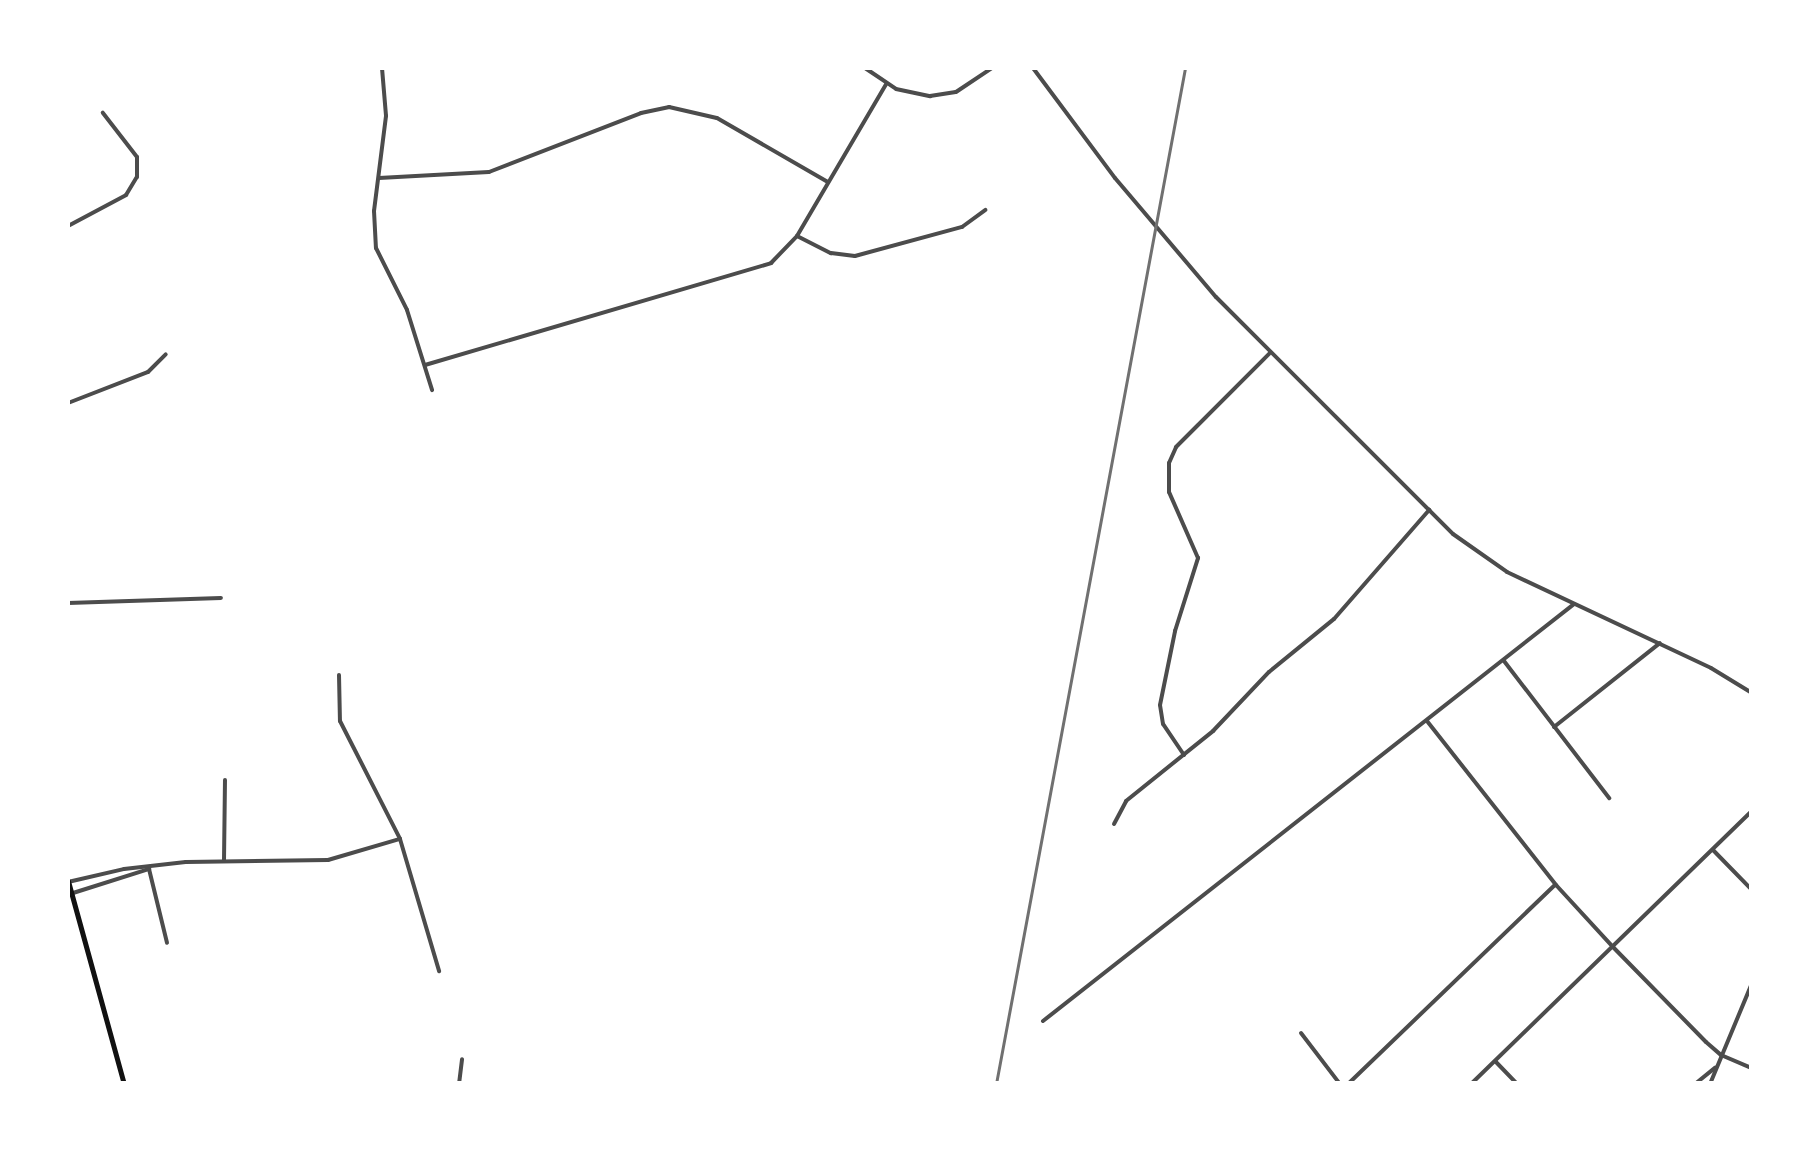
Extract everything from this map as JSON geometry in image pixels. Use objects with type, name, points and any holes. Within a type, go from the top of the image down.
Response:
[{"type":"main road","points":[[68,882],[124,1084]]},
{"type":"street","points":[[382,68],[386,116],[376,248],[408,310],[432,390]]},
{"type":"street","points":[[865,68],[886,84],[916,96],[940,96],[992,68]]},
{"type":"street","points":[[1033,68],[1138,206],[1270,352],[1429,510],[1488,561],[1660,643],[1752,693]]},
{"type":"street","points":[[425,365],[763,267],[782,256],[886,84]]},
{"type":"street","points":[[379,178],[489,172],[641,113],[669,107],[717,118],[828,182]]},
{"type":"street","points":[[68,226],[120,199],[135,184],[137,157],[103,113]]},
{"type":"street","points":[[796,236],[831,253],[856,256],[962,227],[985,210]]},
{"type":"street","points":[[1184,754],[1163,724],[1160,705],[1174,631],[1198,558],[1168,492],[1168,463],[1176,447],[1270,352]]},
{"type":"street","points":[[68,403],[152,370],[166,354]]},
{"type":"street","points":[[1114,824],[1126,800],[1184,754],[1269,672],[1334,619],[1429,510]]},
{"type":"street","points":[[68,603],[221,598]]},
{"type":"street","points":[[1043,1021],[1574,604]]},
{"type":"street","points":[[1554,727],[1660,643]]},
{"type":"street","points":[[1504,661],[1608,798]]},
{"type":"street","points":[[339,675],[340,721],[400,839],[439,971]]},
{"type":"street","points":[[1427,721],[1556,885],[1612,946],[1722,1056],[1752,1068]]},
{"type":"street","points":[[224,861],[226,780]]},
{"type":"street","points":[[1471,1084],[1752,811]]},
{"type":"street","points":[[68,882],[124,868],[224,861],[328,860],[400,839]]},
{"type":"street","points":[[1712,850],[1752,890]]},
{"type":"street","points":[[71,893],[149,869]]},
{"type":"street","points":[[149,869],[167,943]]},
{"type":"street","points":[[1348,1084],[1556,885]]},
{"type":"street","points":[[1710,1084],[1752,983]]},
{"type":"street","points":[[1301,1032],[1340,1084]]},
{"type":"street","points":[[459,1084],[462,1059]]},
{"type":"street","points":[[1495,1060],[1517,1084]]},
{"type":"street","points":[[1695,1084],[1716,1067]]},
{"type":"railway","points":[[996,1084],[1185,68]]}]
